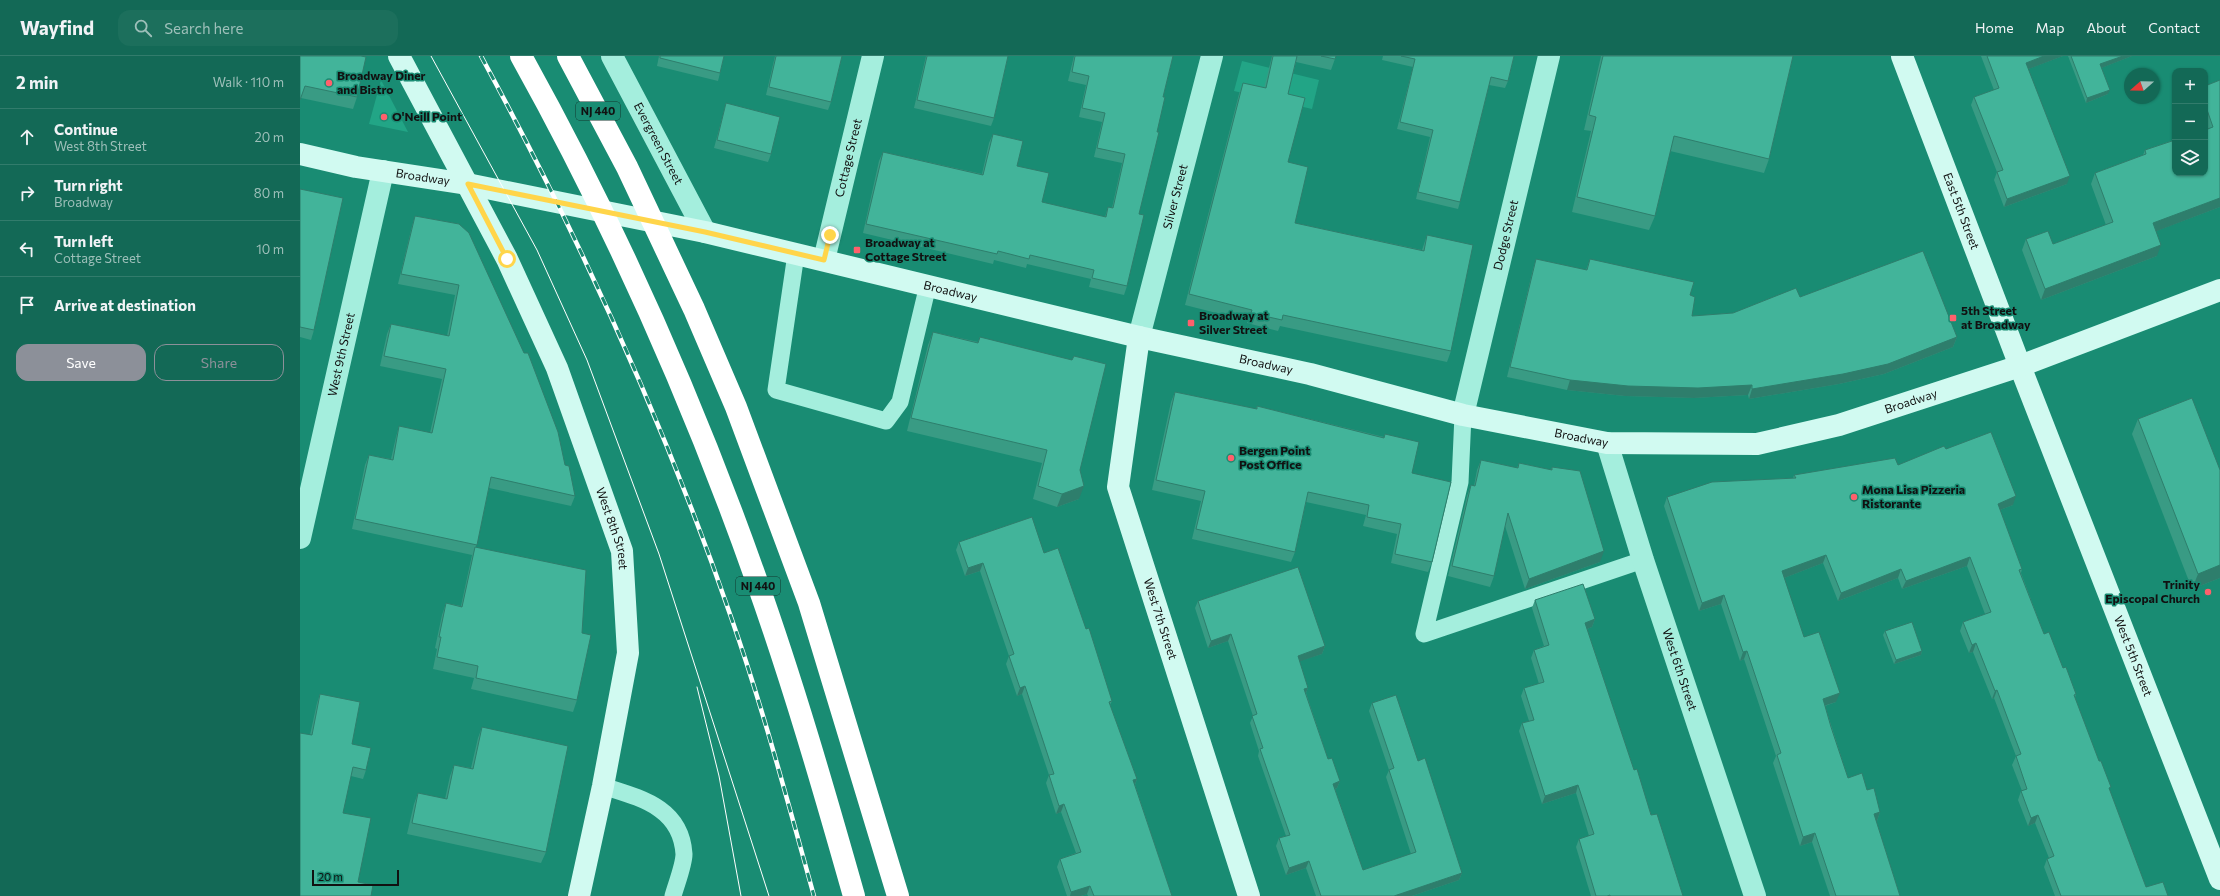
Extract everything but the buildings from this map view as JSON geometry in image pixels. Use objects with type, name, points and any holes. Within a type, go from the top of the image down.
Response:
[{"type":"highway","name":"NJ 440","points":[[521,56],[575,157],[637,285],[686,396],[756,579],[819,774],[854,896]]},
{"type":"highway","name":"NJ 440","points":[[568,56],[627,167],[694,309],[753,451],[809,603],[898,896]]},
{"type":"street","name":"West 8th Street","points":[[399,56],[507,259],[557,368],[622,551],[628,653],[603,786],[579,896]]},
{"type":"street","name":"Evergreen Street","points":[[612,56],[705,232]]},
{"type":"street","name":"Cottage Street","points":[[824,260],[873,56]]},
{"type":"street","name":"Silver Street","points":[[1139,337],[1212,56]]},
{"type":"street","name":"Dodge Street","points":[[1463,415],[1549,56]]},
{"type":"street","name":"East 5th Street","points":[[1902,56],[2020,366]]},
{"type":"street","name":"Broadway","points":[[300,154],[382,171],[468,184],[705,232],[1139,337],[1310,374],[1463,415],[1607,443],[1757,444],[1839,425],[2020,366],[2220,290]]},
{"type":"street","name":"West 9th Street","points":[[300,538],[382,171]]},
{"type":"street","name":"West 7th Street","points":[[1139,337],[1118,487],[1249,896]]},
{"type":"street","name":"West 5th Street","points":[[2020,366],[2220,879]]},
{"type":"street","name":"West 6th Street","points":[[1607,443],[1643,560],[1754,896]]},
{"type":"lane","points":[[796,254],[776,390],[886,421],[900,402],[928,285]]},
{"type":"lane","points":[[1463,415],[1460,482],[1424,634],[1643,560]]},
{"type":"lane","points":[[603,786],[650,802],[668,814],[677,828],[684,855],[673,896]]},
{"type":"green space","points":[[1242,61],[1319,80],[1312,109],[1234,91]]},
{"type":"green space","points":[[381,80],[408,132],[369,124]]},
{"type":"tram line","points":[[431,56],[537,250],[587,360],[659,554],[769,896]]},
{"type":"tram line","points":[[697,687],[719,776],[741,896]]},
{"type":"railway","points":[[481,56],[586,262],[618,331],[677,473],[705,544],[743,651],[775,756],[814,896]]},
{"type":"place","name":"Broadway Diner and Bistro","points":[[329,83]]},
{"type":"place","name":"O'Neill Point","points":[[384,117]]},
{"type":"place","name":"Broadway at Cottage Street","points":[[857,250]]},
{"type":"place","name":"5th Street at Broadway","points":[[1953,318]]},
{"type":"place","name":"Broadway at Silver Street","points":[[1191,323]]},
{"type":"place","name":"Bergen Point Post Office","points":[[1231,458]]},
{"type":"place","name":"Mona Lisa Pizzeria Ristorante","points":[[1854,497]]},
{"type":"place","name":"Trinity Episcopal Church","points":[[2208,592]]},
{"type":"route","points":[[507,259],[468,184],[705,232],[824,260],[830,235]]}]
